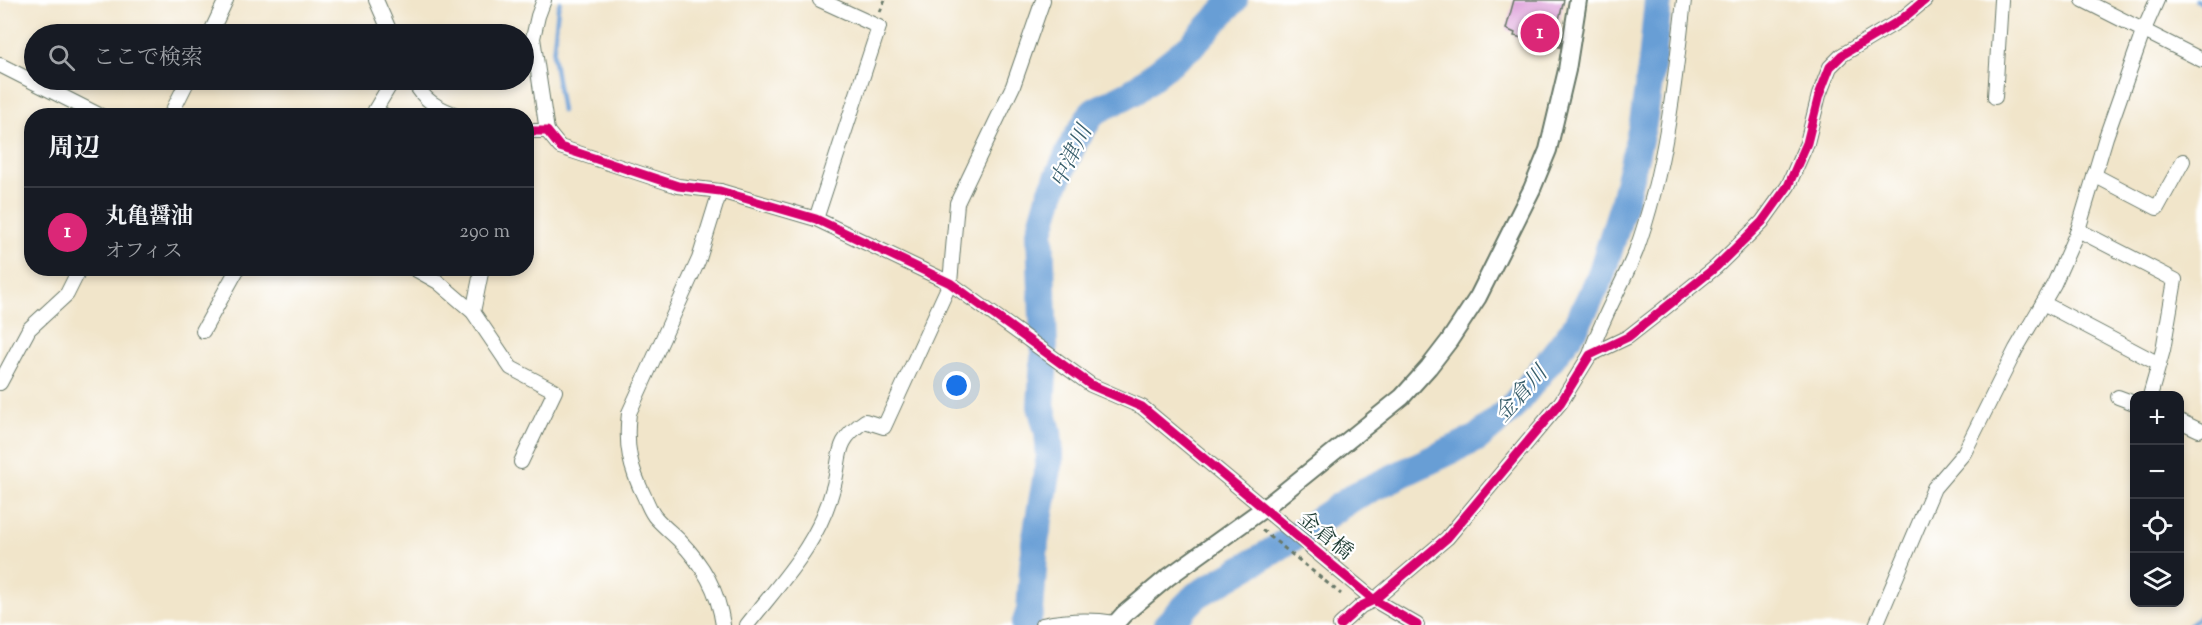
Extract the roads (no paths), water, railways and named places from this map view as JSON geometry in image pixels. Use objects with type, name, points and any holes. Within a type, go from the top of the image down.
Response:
[{"type":"street","points":[[215,24],[226,0]]},
{"type":"street","points":[[376,0],[387,24]]},
{"type":"street","points":[[534,34],[544,0]]},
{"type":"street","points":[[816,219],[879,27],[820,0]]},
{"type":"street","points":[[747,625],[808,548],[823,520],[834,484],[841,447],[849,432],[865,421],[884,427],[950,283],[957,203],[1013,86],[1043,0]]},
{"type":"street","points":[[1042,625],[1063,621],[1097,620],[1114,624],[1167,578],[1269,513],[1402,397],[1436,358],[1478,297],[1532,189],[1548,150],[1567,70],[1578,0]]},
{"type":"street","points":[[1340,625],[1361,606],[1374,600],[1447,538],[1561,402],[1590,355],[1636,250],[1663,153],[1684,0]]},
{"type":"street","points":[[1590,355],[1628,337],[1716,267],[1762,222],[1788,186],[1807,143],[1819,95],[1830,68],[1842,55],[1902,19],[1925,0]]},
{"type":"street","points":[[1995,97],[2001,0]]},
{"type":"street","points":[[2083,0],[2202,60]]},
{"type":"street","points":[[1876,625],[1934,488],[1964,453],[2016,349],[2054,284],[2078,230],[2094,175],[2143,32],[2157,0]]},
{"type":"street","points":[[534,45],[547,131],[534,131]]},
{"type":"street","points":[[0,65],[24,77]]},
{"type":"street","points":[[49,90],[84,108]]},
{"type":"street","points":[[174,108],[183,90]]},
{"type":"street","points":[[376,108],[387,90]]},
{"type":"street","points":[[420,90],[427,101],[438,108]]},
{"type":"street","name":"金倉橋","points":[[547,131],[560,147],[678,186],[720,190],[816,219],[950,283],[1091,385],[1142,407],[1374,600],[1417,625]]},
{"type":"street","points":[[2094,175],[2157,208],[2183,160]]},
{"type":"street","points":[[720,190],[699,259],[629,413],[626,435],[628,457],[654,517],[696,558],[720,604],[723,625]]},
{"type":"street","points":[[2078,230],[2175,280],[2159,364],[2151,391]]},
{"type":"street","points":[[0,383],[29,329],[67,294],[76,276]]},
{"type":"street","points":[[203,331],[234,276]]},
{"type":"street","points":[[427,276],[438,282],[472,312],[511,368],[555,391],[521,462]]},
{"type":"street","points":[[472,312],[480,276]]},
{"type":"street","points":[[2043,303],[2159,364]]},
{"type":"street","points":[[2118,397],[2130,402]]},
{"type":"street","points":[[2184,423],[2199,429]]},
{"type":"waterway","name":"中津川","points":[[1044,346],[1040,232],[1051,193],[1074,142],[1093,112],[1133,92],[1192,45],[1234,0]]},
{"type":"waterway","name":"金倉川","points":[[1167,625],[1197,595],[1271,552],[1355,496],[1477,438],[1510,410],[1539,374],[1575,328],[1600,278],[1623,205],[1643,123],[1658,0]]},
{"type":"waterway","points":[[2196,0],[2202,4]]},
{"type":"waterway","points":[[560,2],[553,55],[562,111]]},
{"type":"waterway","name":"中津川","points":[[1025,625],[1030,611],[1035,542],[1050,457],[1048,432],[1041,406],[1044,359]]},
{"type":"waterway","points":[[2190,625],[2202,614]]},
{"type":"place","name":"丸亀醤油","points":[[1540,33]]}]
